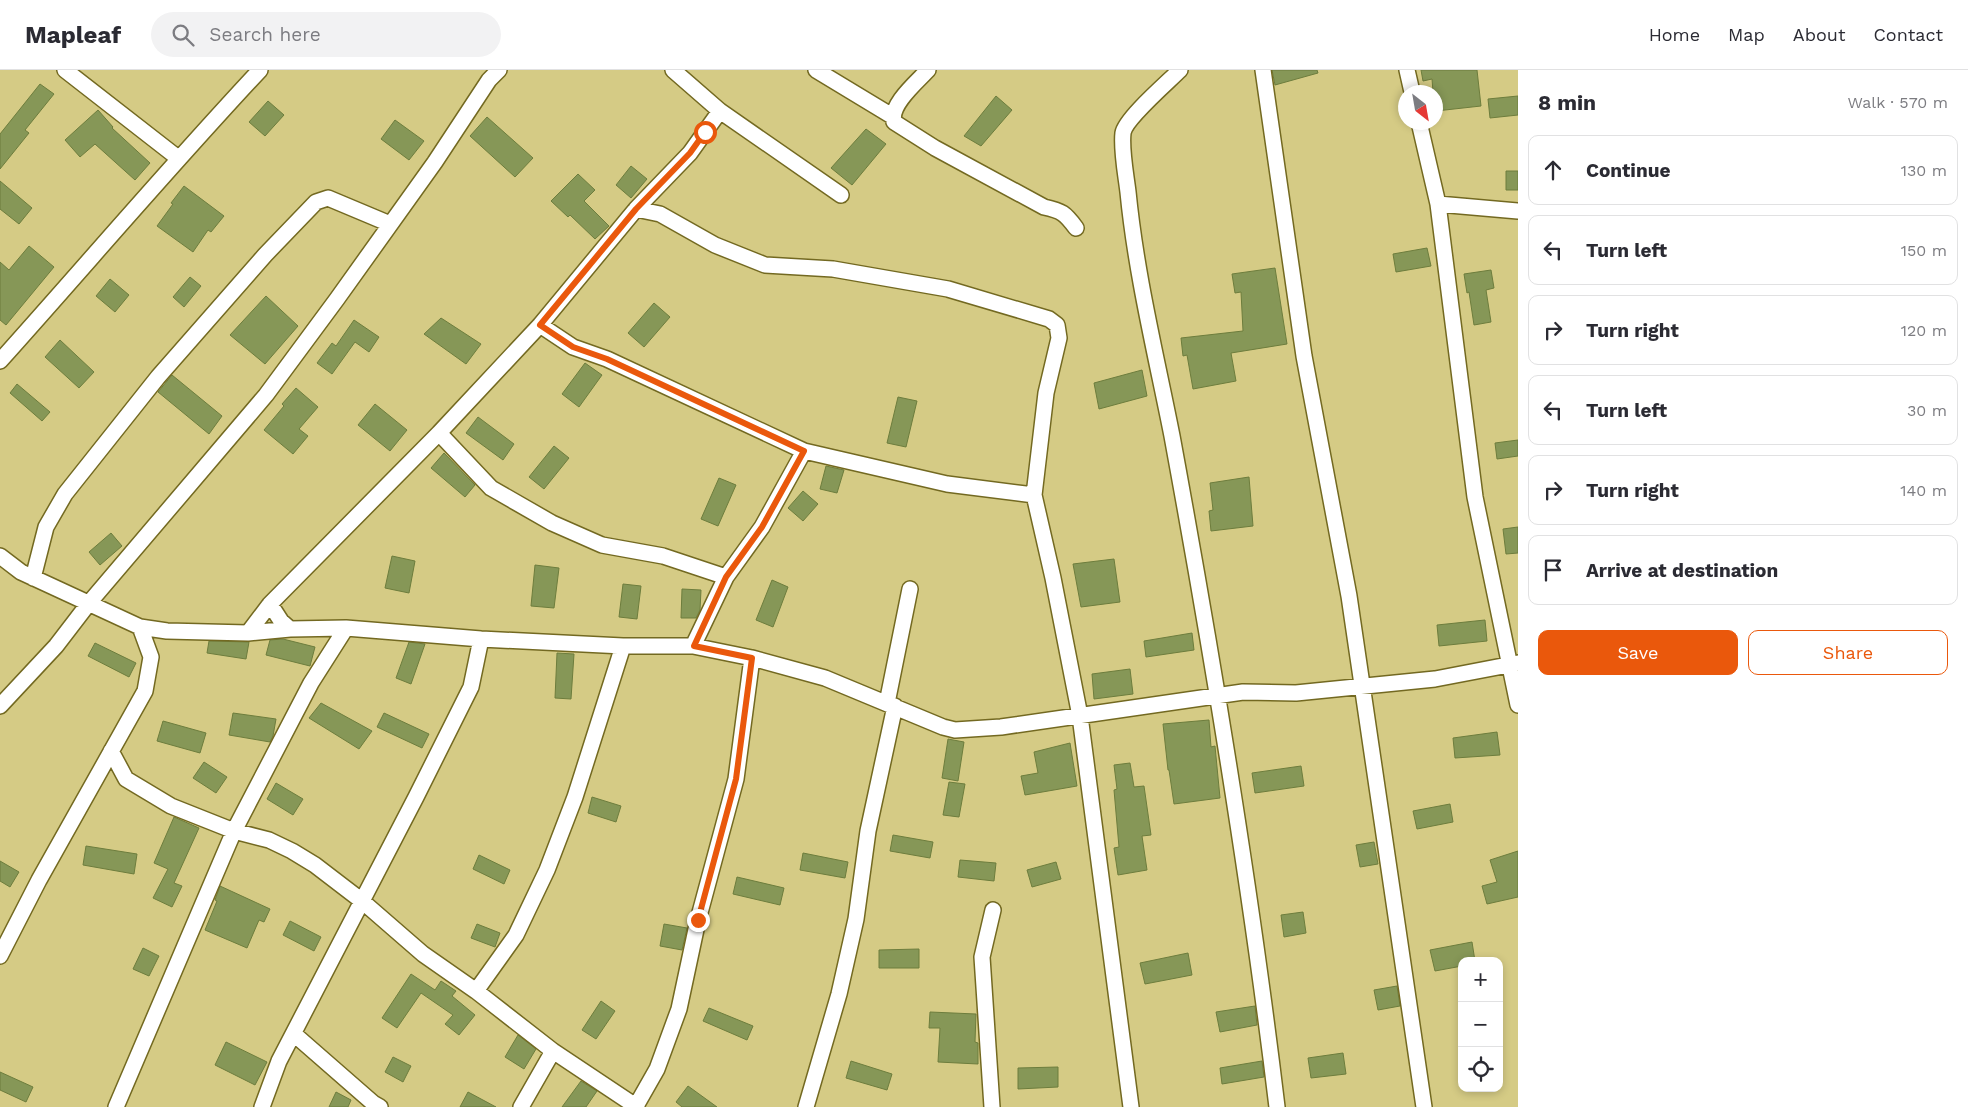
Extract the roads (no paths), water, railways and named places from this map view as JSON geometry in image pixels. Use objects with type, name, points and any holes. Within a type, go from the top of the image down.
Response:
[{"type":"street","points":[[65,70],[178,158]]},
{"type":"street","points":[[0,361],[178,158],[260,70]]},
{"type":"street","points":[[0,706],[56,646],[88,603],[266,396],[435,162],[489,80],[499,70]]},
{"type":"street","points":[[816,70],[892,116]]},
{"type":"street","points":[[928,70],[896,105],[892,116],[894,122],[935,148],[1044,207],[1060,211],[1067,216],[1076,228]]},
{"type":"street","points":[[1180,70],[1130,120],[1123,131],[1131,223],[1172,438],[1217,696],[1262,987],[1277,1107]]},
{"type":"street","points":[[1263,70],[1304,356],[1349,596],[1424,1107]]},
{"type":"street","points":[[1407,70],[1410,85]]},
{"type":"street","points":[[679,72],[706,100],[841,195]]},
{"type":"street","points":[[248,633],[270,604],[440,433],[540,325],[636,209],[690,153],[720,110]]},
{"type":"street","points":[[1421,130],[1438,204],[1476,497],[1514,663],[1518,705]]},
{"type":"street","points":[[651,195],[660,214]]},
{"type":"street","points":[[33,578],[46,527],[65,494],[158,378],[265,255],[316,202],[328,198],[390,224]]},
{"type":"street","points":[[1438,204],[1518,211]]},
{"type":"street","points":[[636,209],[660,214],[715,245],[765,265],[833,269],[948,289],[1049,319],[1057,325],[1059,338],[1046,393],[1034,495],[1053,578],[1080,716],[1131,1107]]},
{"type":"street","points":[[540,325],[573,347],[607,359],[804,451],[947,484],[1034,495]]},
{"type":"street","points":[[440,433],[491,488],[552,523],[602,545],[663,556],[726,577]]},
{"type":"street","points":[[694,646],[726,577],[762,527],[804,451]]},
{"type":"street","points":[[0,556],[21,572],[140,627],[168,631],[248,633],[290,629],[346,628],[481,639],[623,646],[694,646],[752,658],[825,678],[943,727],[955,730],[1001,727],[1243,692],[1296,693],[1435,679],[1514,663]]},
{"type":"street","points":[[806,1107],[839,994],[856,919],[868,831],[910,589]]},
{"type":"street","points":[[270,604],[281,621],[290,629]]},
{"type":"street","points":[[140,627],[151,657]]},
{"type":"street","points":[[116,1107],[234,831],[311,683],[346,628]]},
{"type":"street","points":[[0,956],[38,880],[145,691],[151,657],[168,631]]},
{"type":"street","points":[[262,1107],[279,1061],[416,797],[470,687],[481,639]]},
{"type":"street","points":[[476,991],[516,935],[547,870],[575,797],[623,646]]},
{"type":"street","points":[[111,751],[126,779],[171,806],[234,831],[269,840],[315,865],[362,900],[423,954],[476,991],[553,1051],[636,1107],[657,1069],[679,1009],[698,920],[736,779],[752,658]]},
{"type":"street","points":[[992,910],[982,957],[992,1107]]},
{"type":"street","points":[[294,1034],[380,1107]]},
{"type":"street","points":[[522,1107],[553,1051]]}]
